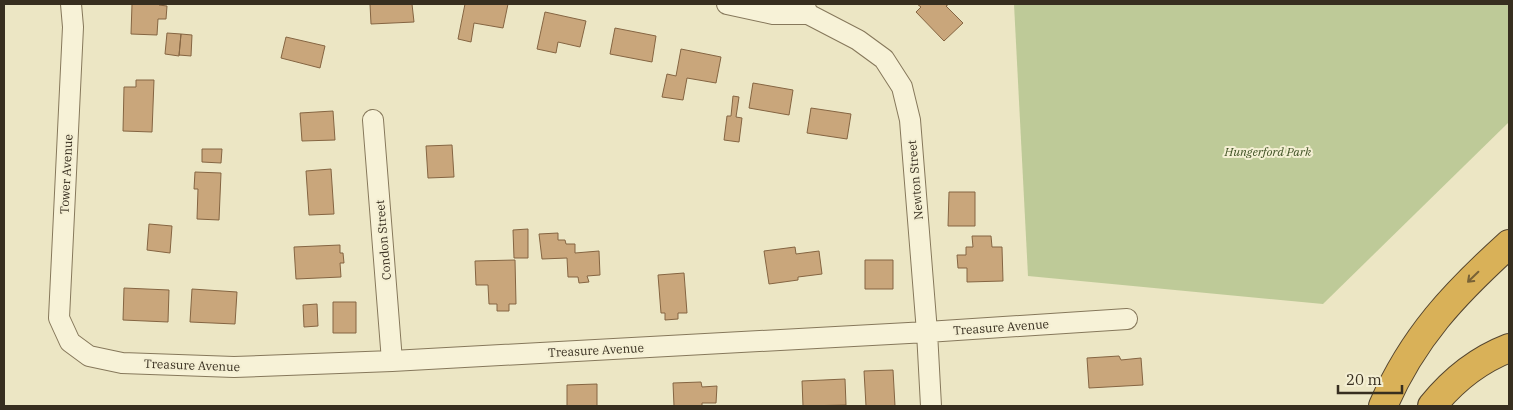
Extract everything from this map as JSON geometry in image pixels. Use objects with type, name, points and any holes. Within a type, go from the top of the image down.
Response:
[{"type":"highway","points":[[1383,406],[1401,368],[1431,323],[1465,284],[1509,244]]},
{"type":"highway","points":[[1432,406],[1454,382],[1471,368],[1509,348]]},
{"type":"street","name":"Tower Avenue","points":[[70,342],[59,318],[72,36],[71,4]]},
{"type":"street","points":[[728,4],[773,14],[806,9]]},
{"type":"street","name":"Newton Street","points":[[806,9],[858,40],[884,59],[902,87],[910,120],[931,406]]},
{"type":"street","name":"Condon Street","points":[[373,120],[392,361]]},
{"type":"street","name":"Treasure Avenue","points":[[70,342],[89,356],[122,363],[234,367],[392,361],[927,332],[1127,319]]},
{"type":"green space","name":"Hungerford Park","points":[[1014,4],[1509,4],[1509,122],[1323,304],[1028,276]]},
{"type":"building","points":[[132,4],[159,4],[167,6],[166,19],[158,19],[157,35],[131,34]]},
{"type":"building","points":[[370,4],[412,4],[414,22],[371,24]]},
{"type":"building","points":[[465,4],[508,4],[503,28],[474,23],[471,42],[458,39]]},
{"type":"building","points":[[917,4],[949,4],[946,6],[963,23],[944,41],[916,12],[921,7]]},
{"type":"building","points":[[545,12],[586,21],[580,47],[558,42],[556,53],[537,49]]},
{"type":"building","points":[[615,28],[656,36],[652,62],[610,54]]},
{"type":"building","points":[[167,33],[181,34],[179,56],[165,54]]},
{"type":"building","points":[[181,34],[192,35],[191,56],[179,55]]},
{"type":"building","points":[[286,37],[325,46],[320,68],[281,58]]},
{"type":"building","points":[[681,49],[721,57],[716,83],[687,78],[683,100],[662,97],[667,74],[676,76]]},
{"type":"building","points":[[136,80],[154,80],[152,132],[123,131],[124,87],[136,87]]},
{"type":"building","points":[[753,83],[793,90],[789,115],[749,108]]},
{"type":"building","points":[[733,96],[739,97],[736,117],[742,118],[739,142],[724,140],[727,116],[731,116]]},
{"type":"building","points":[[811,108],[851,114],[847,139],[807,133]]},
{"type":"building","points":[[333,111],[335,140],[302,141],[300,113]]},
{"type":"building","points":[[452,145],[454,177],[428,178],[426,146]]},
{"type":"building","points":[[202,149],[222,149],[221,163],[202,162]]},
{"type":"building","points":[[331,169],[334,214],[309,215],[306,171]]},
{"type":"building","points":[[195,172],[221,173],[219,220],[197,219],[198,189],[194,189]]},
{"type":"building","points":[[949,192],[975,192],[975,226],[948,226]]},
{"type":"building","points":[[149,224],[172,226],[170,253],[147,250]]},
{"type":"building","points":[[528,229],[528,258],[514,258],[513,230]]},
{"type":"building","points":[[558,233],[558,240],[565,240],[566,244],[575,244],[575,253],[599,251],[600,275],[587,276],[589,282],[579,283],[578,277],[568,277],[567,258],[542,259],[539,234]]},
{"type":"building","points":[[972,236],[991,236],[992,247],[1002,247],[1003,281],[967,282],[967,268],[958,268],[957,255],[966,255],[966,247],[973,247]]},
{"type":"building","points":[[340,245],[340,253],[343,253],[344,263],[340,263],[341,277],[296,279],[294,247]]},
{"type":"building","points":[[795,247],[796,254],[819,251],[822,274],[798,277],[798,280],[769,284],[764,251]]},
{"type":"building","points":[[515,260],[516,304],[509,304],[509,311],[497,311],[497,304],[489,304],[488,285],[476,285],[475,261]]},
{"type":"building","points":[[865,260],[893,260],[893,289],[865,289]]},
{"type":"building","points":[[684,273],[687,313],[678,313],[678,319],[665,320],[665,313],[661,313],[658,275]]},
{"type":"building","points":[[124,288],[169,290],[168,322],[123,320]]},
{"type":"building","points":[[192,289],[237,292],[235,324],[190,322]]},
{"type":"building","points":[[333,302],[356,302],[356,333],[333,333]]},
{"type":"building","points":[[317,304],[318,326],[304,327],[303,305]]},
{"type":"building","points":[[1119,356],[1121,360],[1141,358],[1143,385],[1089,388],[1087,358]]},
{"type":"building","points":[[893,370],[895,406],[866,406],[864,371]]},
{"type":"building","points":[[845,379],[846,405],[803,406],[802,381]]},
{"type":"building","points":[[701,382],[702,387],[717,386],[716,403],[702,403],[702,406],[674,406],[673,383]]},
{"type":"building","points":[[597,384],[597,406],[567,406],[567,385]]}]
